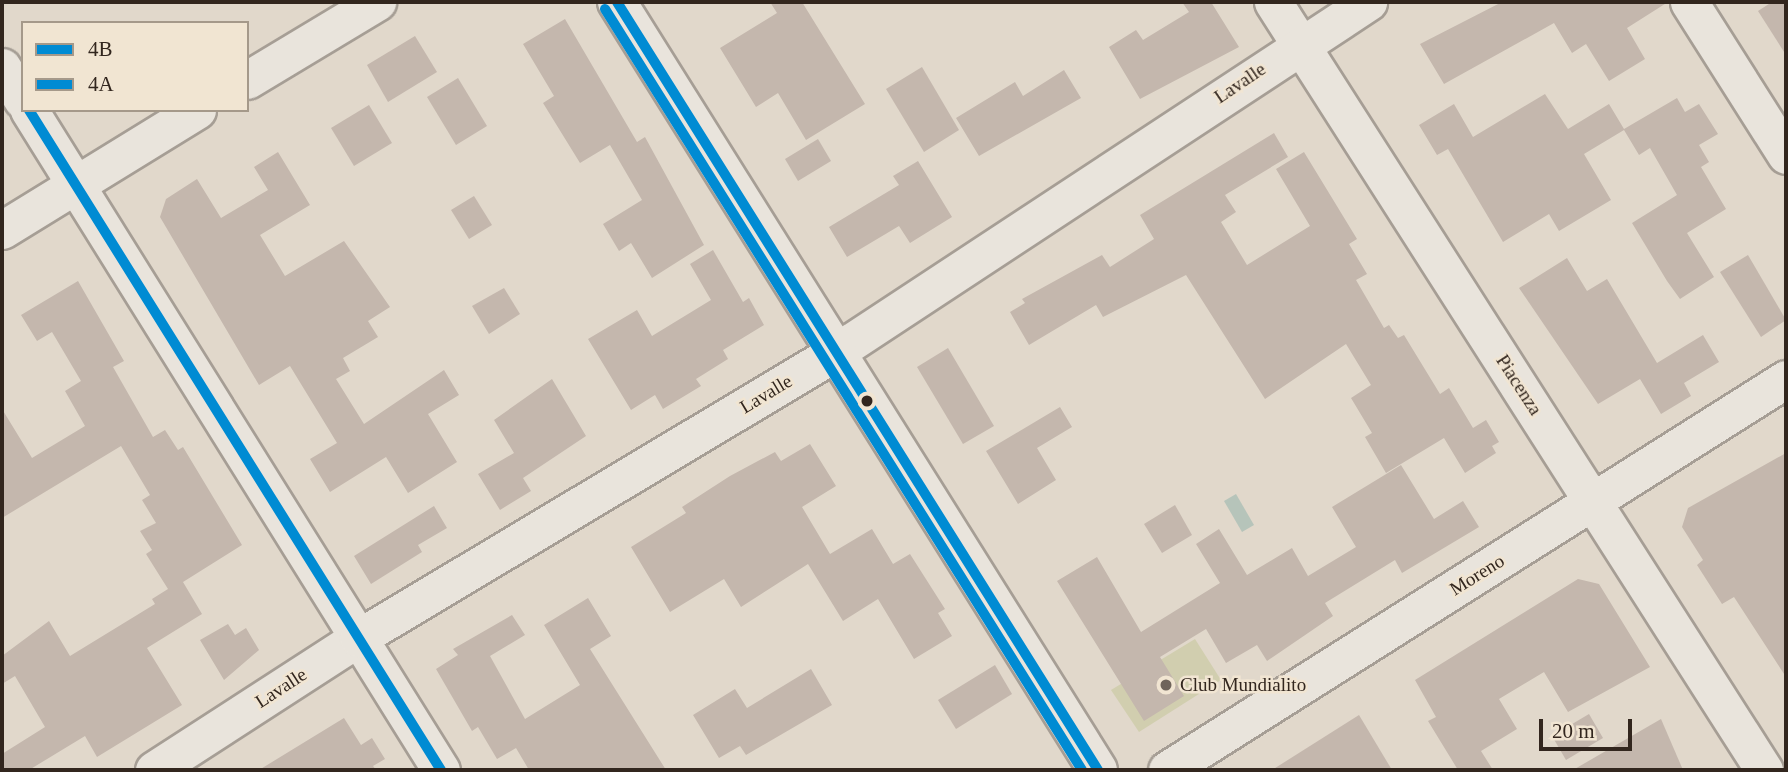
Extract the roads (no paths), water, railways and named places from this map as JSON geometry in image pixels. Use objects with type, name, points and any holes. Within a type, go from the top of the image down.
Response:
[{"type":"main road","points":[[617,2],[1098,770]]},
{"type":"street","points":[[248,79],[377,2]]},
{"type":"street","name":"Piacenza","points":[[1273,2],[1594,500],[1764,770]]},
{"type":"street","name":"Lavalle","points":[[154,770],[358,638],[836,352],[1298,44],[1368,2]]},
{"type":"street","points":[[1689,2],[1786,155]]},
{"type":"street","points":[[2,67],[21,97]]},
{"type":"street","points":[[30,112],[442,770]]},
{"type":"street","points":[[2,230],[194,112]]},
{"type":"street","name":"Moreno","points":[[1167,770],[1786,379]]},
{"type":"place","name":"Club Mundialito","points":[[1166,685]]}]
